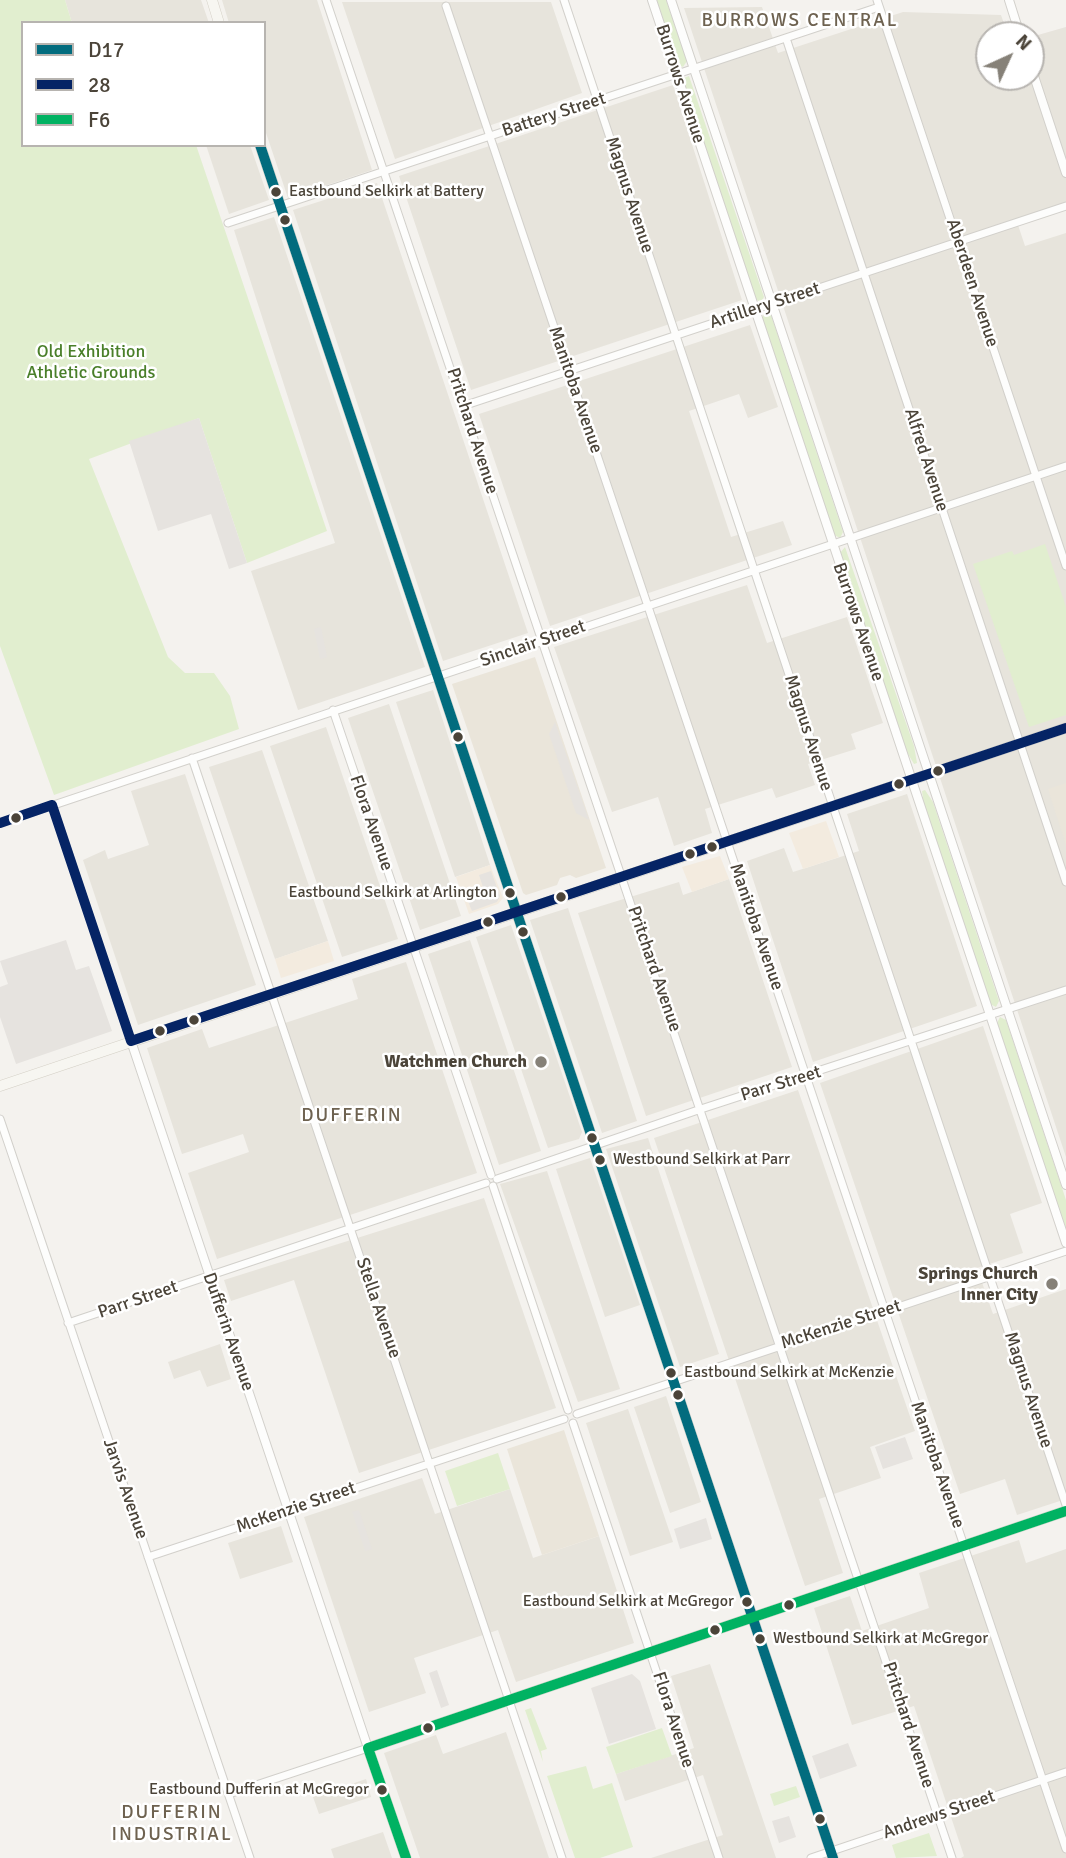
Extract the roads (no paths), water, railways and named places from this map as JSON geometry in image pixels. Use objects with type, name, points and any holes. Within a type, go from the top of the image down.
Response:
[{"type":"main road","points":[[212,0],[218,21]]},
{"type":"main road","points":[[261,147],[832,1855]]},
{"type":"main road","points":[[0,1086],[1066,728]]},
{"type":"main road","points":[[368,1748],[752,1615],[1066,1511]]},
{"type":"main road","name":"Dufferin Avenue","points":[[368,1748],[406,1858]]},
{"type":"street","name":"Pritchard Avenue","points":[[327,0],[952,1858]]},
{"type":"street","name":"Magnus Avenue","points":[[564,0],[1066,1505]]},
{"type":"street","name":"Burrows Avenue","points":[[652,0],[1066,1243]]},
{"type":"street","name":"Burrows Avenue","points":[[671,0],[1066,1185]]},
{"type":"street","points":[[1009,0],[1016,21]]},
{"type":"street","name":"Battery Street","points":[[228,223],[786,38],[878,3]]},
{"type":"street","name":"Aberdeen Avenue","points":[[878,3],[1066,566]]},
{"type":"street","name":"Manitoba Avenue","points":[[446,6],[1066,1849]]},
{"type":"street","name":"Alfred Avenue","points":[[786,38],[1066,882]]},
{"type":"street","points":[[1039,91],[1066,173]]},
{"type":"street","name":"Artillery Street","points":[[463,405],[1066,206]]},
{"type":"street","name":"Sinclair Street","points":[[0,823],[1066,466]]},
{"type":"street","name":"Flora Avenue","points":[[333,710],[568,1410]]},
{"type":"street","name":"Stella Avenue","points":[[191,758],[562,1858]]},
{"type":"street","name":"Dufferin Avenue","points":[[52,805],[368,1748]]},
{"type":"street","name":"Parr Street","points":[[68,1323],[701,1108],[1066,990]]},
{"type":"street","name":"Jarvis Avenue","points":[[0,1119],[250,1858]]},
{"type":"street","name":"McKenzie Street","points":[[577,1414],[1066,1251]]},
{"type":"street","points":[[568,1410],[577,1414],[573,1423],[564,1419],[568,1410]]},
{"type":"street","name":"McKenzie Street","points":[[148,1557],[564,1419]]},
{"type":"street","name":"Flora Avenue","points":[[573,1423],[719,1858]]},
{"type":"street","points":[[229,1794],[368,1748]]},
{"type":"street","name":"Andrews Street","points":[[811,1858],[832,1855],[938,1815],[1066,1772]]},
{"type":"place","name":"Eastbound Selkirk at Battery","points":[[276,192]]},
{"type":"place","name":"Eastbound Selkirk at Arlington","points":[[510,893]]},
{"type":"place","name":"Watchmen Church","points":[[541,1062]]},
{"type":"place","name":"Westbound Selkirk at Parr","points":[[600,1160]]},
{"type":"place","name":"Springs Church Inner City","points":[[1052,1284]]},
{"type":"place","name":"Eastbound Selkirk at McKenzie","points":[[671,1373]]},
{"type":"place","name":"Eastbound Selkirk at McGregor","points":[[747,1602]]},
{"type":"place","name":"Westbound Selkirk at McGregor","points":[[760,1639]]},
{"type":"place","name":"Eastbound Dufferin at McGregor","points":[[382,1790]]},
{"type":"district","name":"BURROWS CENTRAL","points":[[800,21]]},
{"type":"district","name":"DUFFERIN","points":[[352,1116]]},
{"type":"district","name":"DUFFERIN INDUSTRIAL","points":[[172,1824]]},
{"type":"park label","name":"Old Exhibition Athletic Grounds","points":[[91,362]]}]
